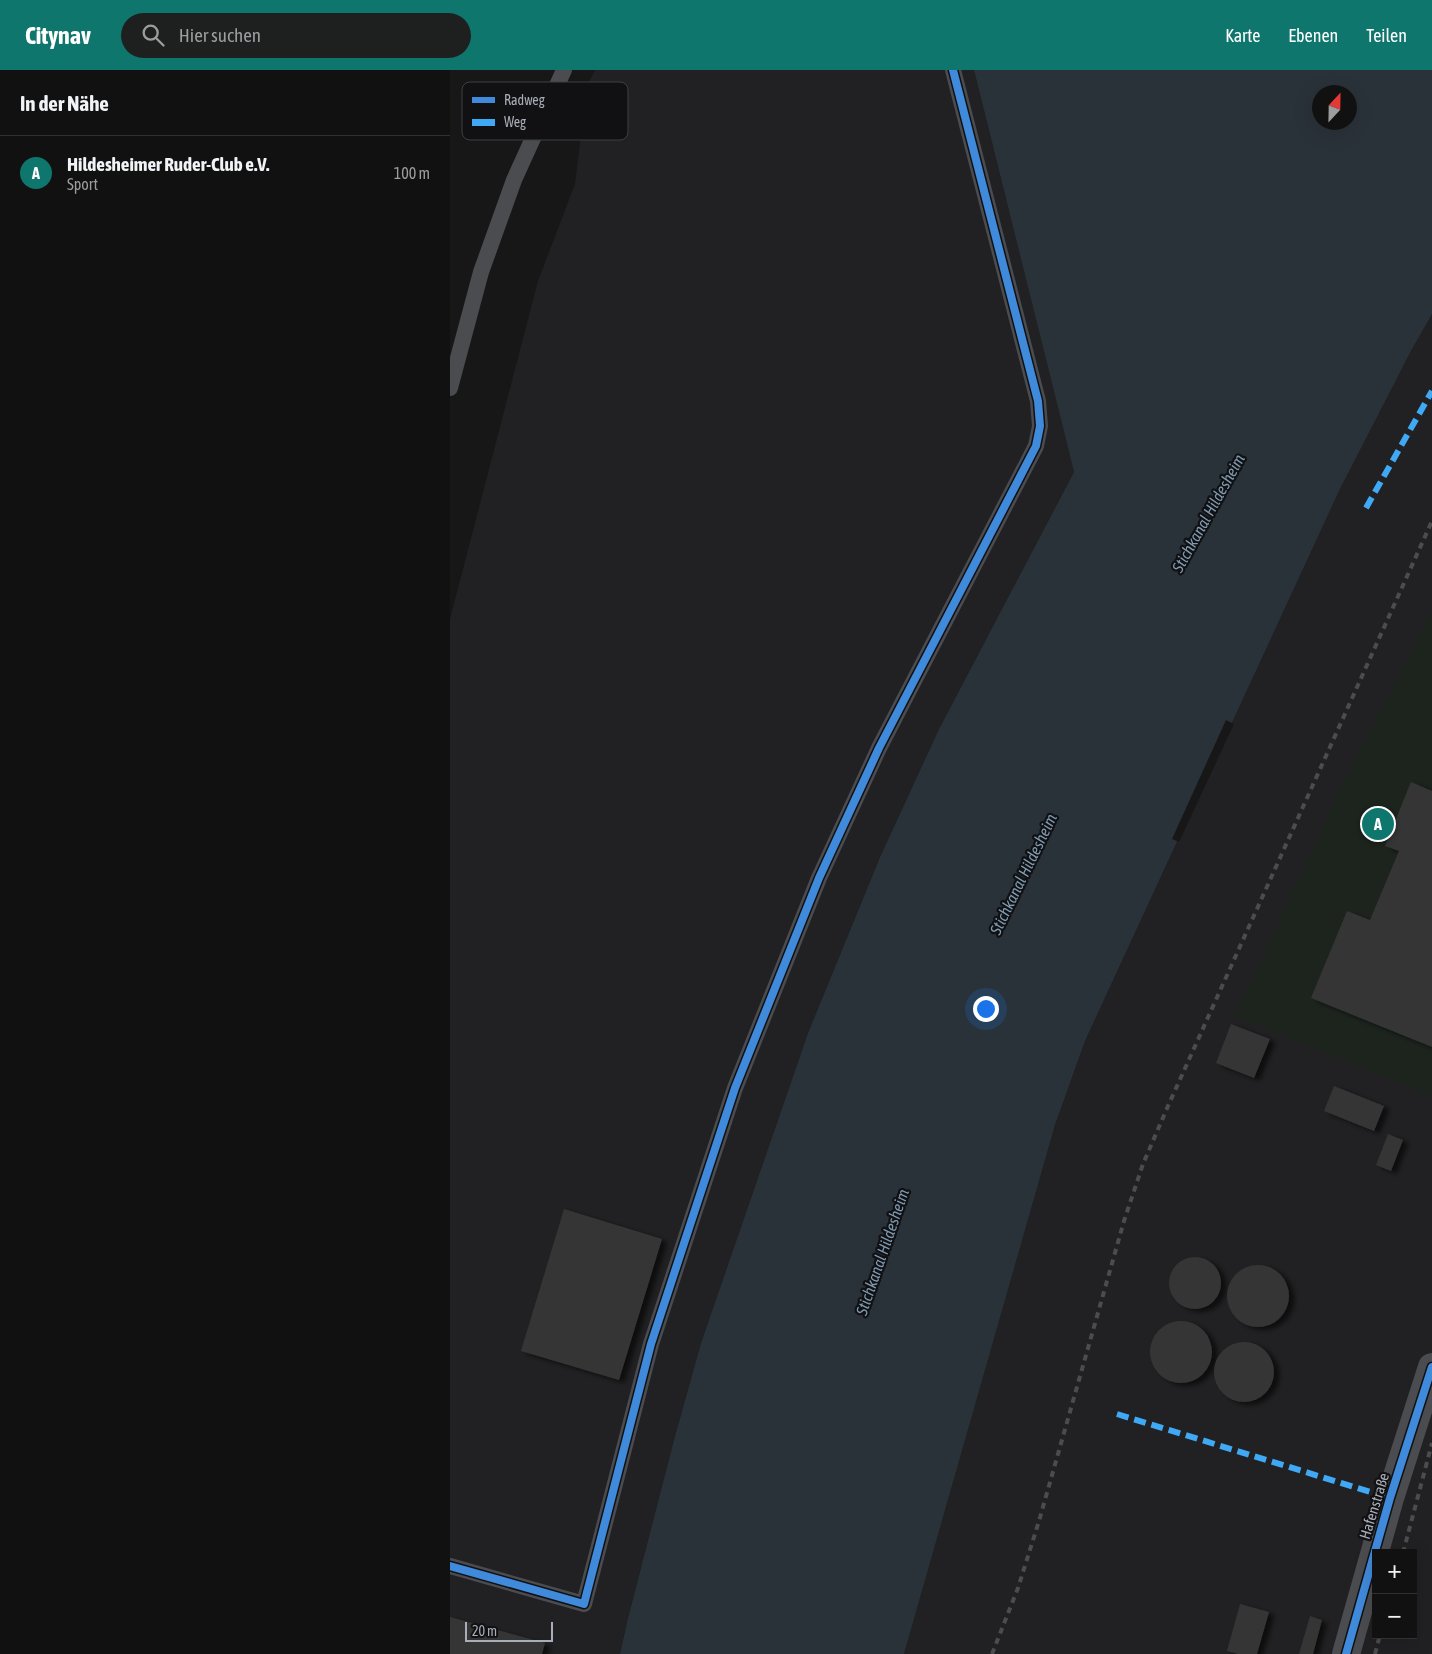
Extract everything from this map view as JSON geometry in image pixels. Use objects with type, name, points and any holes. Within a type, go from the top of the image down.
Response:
[{"type":"street","name":"Hafenstraße","points":[[1346,1654],[1390,1498],[1432,1367]]},
{"type":"lane","points":[[559,82],[564,70]]},
{"type":"lane","points":[[450,1566],[584,1604],[651,1344],[735,1088],[819,878],[879,748],[1036,446],[1040,426],[1038,401],[953,70]]},
{"type":"lane","points":[[450,388],[480,272],[514,180],[532,140]]},
{"type":"shaded area","points":[[595,70],[974,70],[1074,472],[939,729],[880,857],[808,1033],[701,1343],[675,1436],[620,1654],[450,1654],[450,619],[538,281],[575,184],[580,140],[628,140],[628,82],[589,82]]},
{"type":"shaded area","points":[[1432,314],[1432,1654],[904,1654],[1055,1125],[1085,1041],[1340,489]]},
{"type":"shaded area","points":[[1432,611],[1432,1096],[1235,1016],[1340,790]]},
{"type":"water","name":"Stichkanal Hildesheim","points":[[974,70],[1432,70],[1432,314],[1340,489],[1085,1041],[1055,1125],[904,1654],[620,1654],[675,1436],[701,1343],[808,1033],[880,857],[939,729],[1074,472]]},
{"type":"pier","points":[[1226,720],[1234,724],[1179,842],[1172,839]]},
{"type":"building","points":[[1411,782],[1432,791],[1432,1047],[1311,998],[1347,911],[1370,920],[1399,851],[1385,846]]},
{"type":"building","points":[[1231,1024],[1270,1039],[1254,1078],[1216,1063]]},
{"type":"building","points":[[1334,1086],[1384,1106],[1374,1131],[1324,1111]]},
{"type":"building","points":[[1388,1134],[1403,1140],[1391,1171],[1376,1165]]},
{"type":"building","points":[[564,1209],[662,1239],[619,1380],[521,1351]]},
{"type":"building","points":[[1195,1257],[1209,1261],[1217,1269],[1221,1283],[1217,1297],[1209,1305],[1195,1309],[1181,1305],[1173,1297],[1169,1283],[1173,1269],[1181,1261]]},
{"type":"building","points":[[1252,1265],[1264,1265],[1280,1274],[1287,1284],[1289,1296],[1287,1308],[1280,1318],[1264,1327],[1252,1327],[1241,1322],[1232,1313],[1227,1302],[1227,1290],[1232,1279],[1241,1270]]},
{"type":"building","points":[[1181,1321],[1193,1324],[1203,1330],[1209,1340],[1212,1352],[1209,1364],[1203,1374],[1193,1380],[1181,1383],[1169,1380],[1159,1374],[1153,1364],[1150,1352],[1153,1340],[1159,1330],[1169,1324]]},
{"type":"building","points":[[1238,1342],[1250,1342],[1266,1350],[1272,1360],[1274,1372],[1272,1384],[1266,1394],[1250,1402],[1238,1402],[1222,1394],[1214,1378],[1214,1366],[1222,1350]]},
{"type":"building","points":[[1240,1604],[1269,1612],[1257,1654],[1238,1654],[1227,1651]]},
{"type":"building","points":[[1310,1616],[1322,1620],[1313,1654],[1299,1654]]},
{"type":"building","points":[[450,1617],[545,1643],[542,1654],[450,1654]]},
{"type":"railway","points":[[992,1654],[1018,1588],[1039,1521],[1124,1221],[1143,1164],[1432,521]]},
{"type":"railway","points":[[1404,1549],[1432,1443]]},
{"type":"railway","points":[[1375,1654],[1379,1639]]},
{"type":"marked path","points":[[1366,508],[1432,391]]},
{"type":"marked path","points":[[1117,1414],[1390,1498]]},
{"type":"cycle path","points":[[450,1566],[584,1604],[651,1344],[735,1088],[819,878],[879,748],[1036,446],[1040,426],[1038,401],[953,70]]},
{"type":"cycle path","points":[[1346,1654],[1390,1498],[1432,1367]]},
{"type":"place","name":"Hildesheimer Ruder-Club e.V.","points":[[1378,824]]}]
